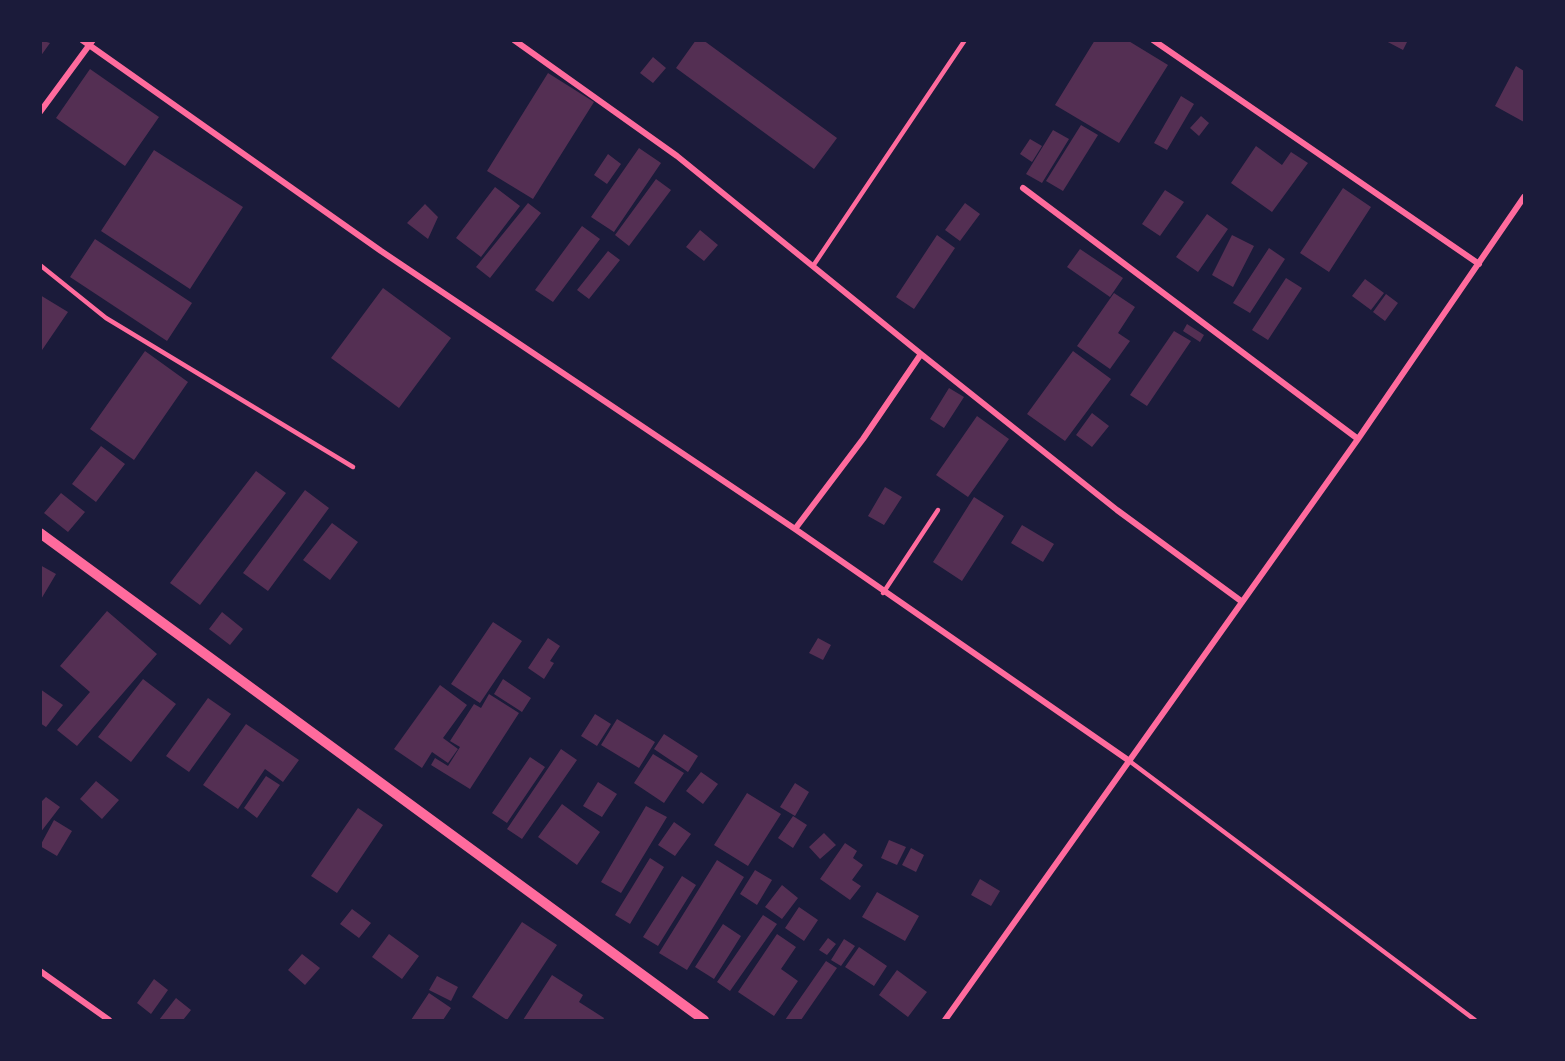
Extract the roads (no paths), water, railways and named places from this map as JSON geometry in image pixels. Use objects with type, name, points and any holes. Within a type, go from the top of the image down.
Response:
[{"type":"street","points":[[82,40],[91,43],[381,252],[795,530],[1128,760]]},
{"type":"street","points":[[514,40],[677,156],[1117,510],[1241,601]]},
{"type":"street","points":[[1153,40],[1479,264]]},
{"type":"street","points":[[40,112],[91,43]]},
{"type":"street","points":[[1023,188],[1358,439]]},
{"type":"street","points":[[945,1020],[1358,439],[1524,197]]},
{"type":"street","points":[[795,530],[863,439],[921,354]]},
{"type":"street","points":[[40,533],[704,1020]]},
{"type":"street","points":[[40,971],[109,1020]]},
{"type":"lane","points":[[813,266],[965,40]]},
{"type":"lane","points":[[40,265],[106,318],[353,467]]},
{"type":"lane","points":[[884,593],[938,510]]},
{"type":"lane","points":[[1128,760],[1475,1020]]}]
